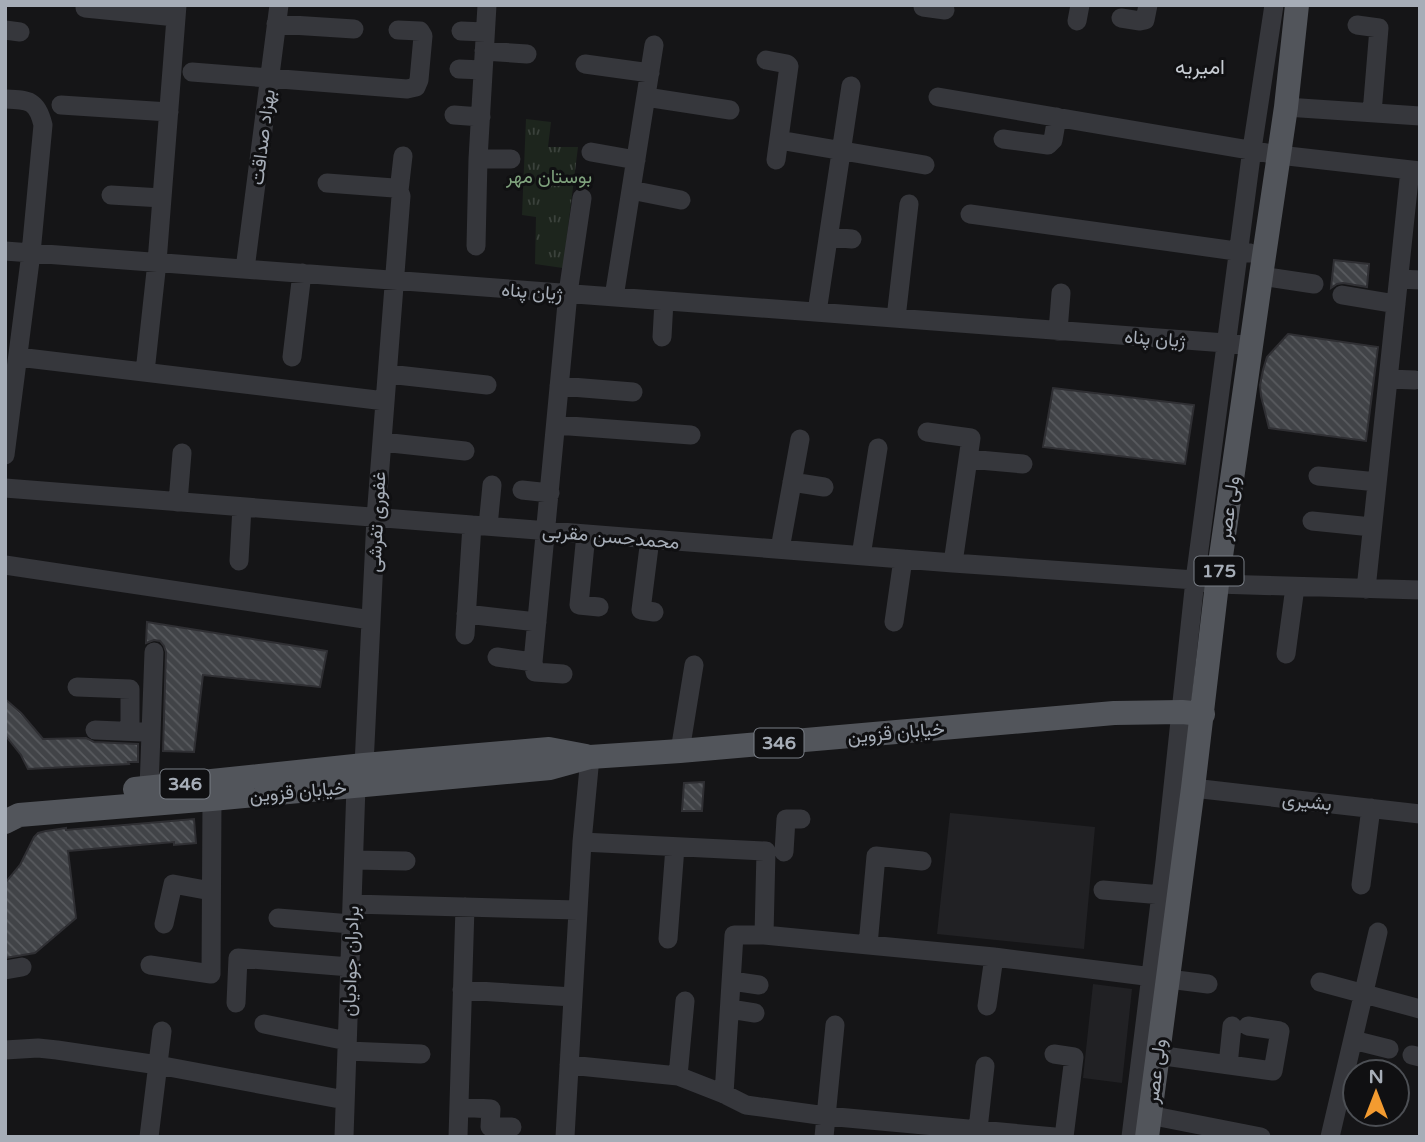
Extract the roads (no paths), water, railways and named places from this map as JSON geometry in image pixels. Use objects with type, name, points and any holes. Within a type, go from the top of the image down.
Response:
[{"type":"main road","name":"ولی عصر","points":[[1148,1126],[1157,1055],[1159,977],[1169,895],[1193,788],[1192,713],[1206,582],[1252,345],[1286,107],[1297,5]]},
{"type":"main road","name":"خیابان قزوین","points":[[5,800],[360,775],[550,768],[590,757],[1114,713],[1192,713]]},
{"type":"main road","name":"خیابان قزوین","points":[[5,822],[19,815],[212,799],[360,775]]},
{"type":"street","points":[[475,246],[486,5]]},
{"type":"street","points":[[923,5],[923,8],[945,10]]},
{"type":"street","points":[[1121,19],[1145,20],[1148,5]]},
{"type":"street","points":[[1206,582],[1226,343],[1274,5]]},
{"type":"street","points":[[85,8],[177,11],[157,262],[145,372]]},
{"type":"street","points":[[278,14],[354,29]]},
{"type":"street","name":"بهزاد صداقت","points":[[245,269],[278,14]]},
{"type":"street","points":[[1357,25],[1379,28],[1372,113]]},
{"type":"street","points":[[192,72],[407,89],[415,87],[419,80],[423,36],[416,30],[398,30]]},
{"type":"street","points":[[461,32],[484,51],[527,54]]},
{"type":"street","points":[[614,297],[654,45]]},
{"type":"street","points":[[459,69],[484,51]]},
{"type":"street","points":[[766,60],[789,66],[776,160]]},
{"type":"street","points":[[585,64],[650,73]]},
{"type":"street","points":[[817,312],[851,86]]},
{"type":"street","points":[[646,97],[730,110]]},
{"type":"street","points":[[938,97],[1279,155],[1415,171],[1396,303],[1366,589]]},
{"type":"street","points":[[5,99],[27,100],[40,113],[43,125],[31,253],[5,455]]},
{"type":"street","points":[[61,104],[169,112]]},
{"type":"street","points":[[1286,107],[1420,116]]},
{"type":"street","points":[[454,115],[481,117]]},
{"type":"street","points":[[1003,139],[1048,145],[1054,140],[1057,117]]},
{"type":"street","points":[[779,140],[925,165]]},
{"type":"street","points":[[591,152],[636,160]]},
{"type":"street","name":"غفوری تفرشی","points":[[360,775],[403,156]]},
{"type":"street","points":[[478,159],[510,159]]},
{"type":"street","points":[[327,183],[394,188],[399,191]]},
{"type":"street","points":[[631,190],[681,200]]},
{"type":"street","points":[[111,195],[162,198]]},
{"type":"street","points":[[563,674],[535,672],[533,662],[568,293],[582,198]]},
{"type":"street","points":[[896,318],[909,204]]},
{"type":"street","points":[[970,214],[1239,251],[1262,266],[1314,284]]},
{"type":"street","points":[[829,237],[852,239]]},
{"type":"street","name":"ژیان پناه","points":[[5,251],[1252,345]]},
{"type":"street","points":[[292,357],[302,273]]},
{"type":"street","points":[[1399,279],[1420,280]]},
{"type":"street","points":[[1058,331],[1061,293]]},
{"type":"street","points":[[1342,295],[1396,303]]},
{"type":"street","points":[[662,337],[664,301]]},
{"type":"street","points":[[18,357],[385,401]]},
{"type":"street","points":[[388,374],[487,385]]},
{"type":"street","points":[[1388,379],[1415,380]]},
{"type":"street","points":[[559,386],[633,392]]},
{"type":"street","points":[[556,425],[691,435]]},
{"type":"street","points":[[926,432],[971,438],[953,563]]},
{"type":"street","points":[[780,550],[800,439]]},
{"type":"street","points":[[382,442],[465,451]]},
{"type":"street","points":[[861,556],[878,448]]},
{"type":"street","points":[[178,502],[182,453]]},
{"type":"street","points":[[968,458],[1023,464]]},
{"type":"street","points":[[1318,476],[1377,482]]},
{"type":"street","points":[[792,482],[824,487]]},
{"type":"street","points":[[465,635],[480,526],[492,485]]},
{"type":"street","name":"محمدحسن مقربی","points":[[5,488],[1206,582],[1420,590]]},
{"type":"street","points":[[522,490],[550,492]]},
{"type":"street","points":[[239,561],[242,507]]},
{"type":"street","points":[[1312,521],[1372,527]]},
{"type":"street","points":[[586,534],[579,605],[599,607]]},
{"type":"street","points":[[650,539],[641,610],[654,612]]},
{"type":"street","points":[[894,622],[903,559]]},
{"type":"street","points":[[5,565],[371,621]]},
{"type":"street","points":[[1286,654],[1295,586]]},
{"type":"street","points":[[466,614],[537,622]]},
{"type":"street","points":[[149,788],[154,652]]},
{"type":"street","points":[[497,657],[533,662]]},
{"type":"street","points":[[680,751],[694,665]]},
{"type":"street","points":[[77,687],[130,689],[130,731]]},
{"type":"street","points":[[1103,890],[1169,895],[1192,713]]},
{"type":"street","points":[[95,730],[151,732]]},
{"type":"street","points":[[565,1137],[582,842],[590,757]]},
{"type":"street","name":"برادران جوادیان","points":[[344,1137],[351,924],[360,775]]},
{"type":"street","name":"بشیری","points":[[1193,788],[1420,814]]},
{"type":"street","points":[[150,965],[211,974],[212,799]]},
{"type":"street","points":[[1361,885],[1371,808]]},
{"type":"street","points":[[764,935],[782,852],[786,819],[802,819]]},
{"type":"street","points":[[582,842],[782,852]]},
{"type":"street","points":[[668,939],[675,847]]},
{"type":"street","points":[[868,945],[876,856],[922,861]]},
{"type":"street","points":[[354,860],[406,861]]},
{"type":"street","points":[[164,924],[173,884],[211,891]]},
{"type":"street","points":[[352,904],[578,910]]},
{"type":"street","points":[[458,1137],[465,907]]},
{"type":"street","points":[[278,918],[351,924]]},
{"type":"street","points":[[1330,1137],[1378,932]]},
{"type":"street","points":[[724,1094],[734,935],[764,935],[995,957],[1208,984]]},
{"type":"street","points":[[987,1006],[995,957]]},
{"type":"street","points":[[236,1003],[238,958],[350,967]]},
{"type":"street","points":[[1131,1137],[1159,977]]},
{"type":"street","points":[[732,981],[759,985]]},
{"type":"street","points":[[1320,982],[1420,1009]]},
{"type":"street","points":[[462,990],[573,997]]},
{"type":"street","points":[[678,1076],[685,1001]]},
{"type":"street","points":[[730,1009],[755,1013]]},
{"type":"street","points":[[264,1024],[347,1046],[421,1054]]},
{"type":"street","points":[[824,1137],[835,1025]]},
{"type":"street","points":[[1157,1055],[1228,1065],[1273,1071],[1280,1031],[1240,1026],[1228,1065]]},
{"type":"street","points":[[149,1137],[162,1031]]},
{"type":"street","points":[[1353,1040],[1389,1049]]},
{"type":"street","points":[[5,1050],[38,1048],[158,1065],[345,1100]]},
{"type":"street","points":[[1054,1054],[1074,1057],[1064,1137]]},
{"type":"street","points":[[569,1065],[678,1076],[746,1105],[827,1116],[1055,1137]]},
{"type":"street","points":[[978,1129],[985,1066]]},
{"type":"street","points":[[459,1107],[491,1109],[490,1127],[512,1128]]},
{"type":"street","points":[[1148,1126],[1261,1137]]},
{"type":"district","name":"امیریه","points":[[1200,67]]},
{"type":"park label","name":"بوستان مهر","points":[[549,176]]}]
